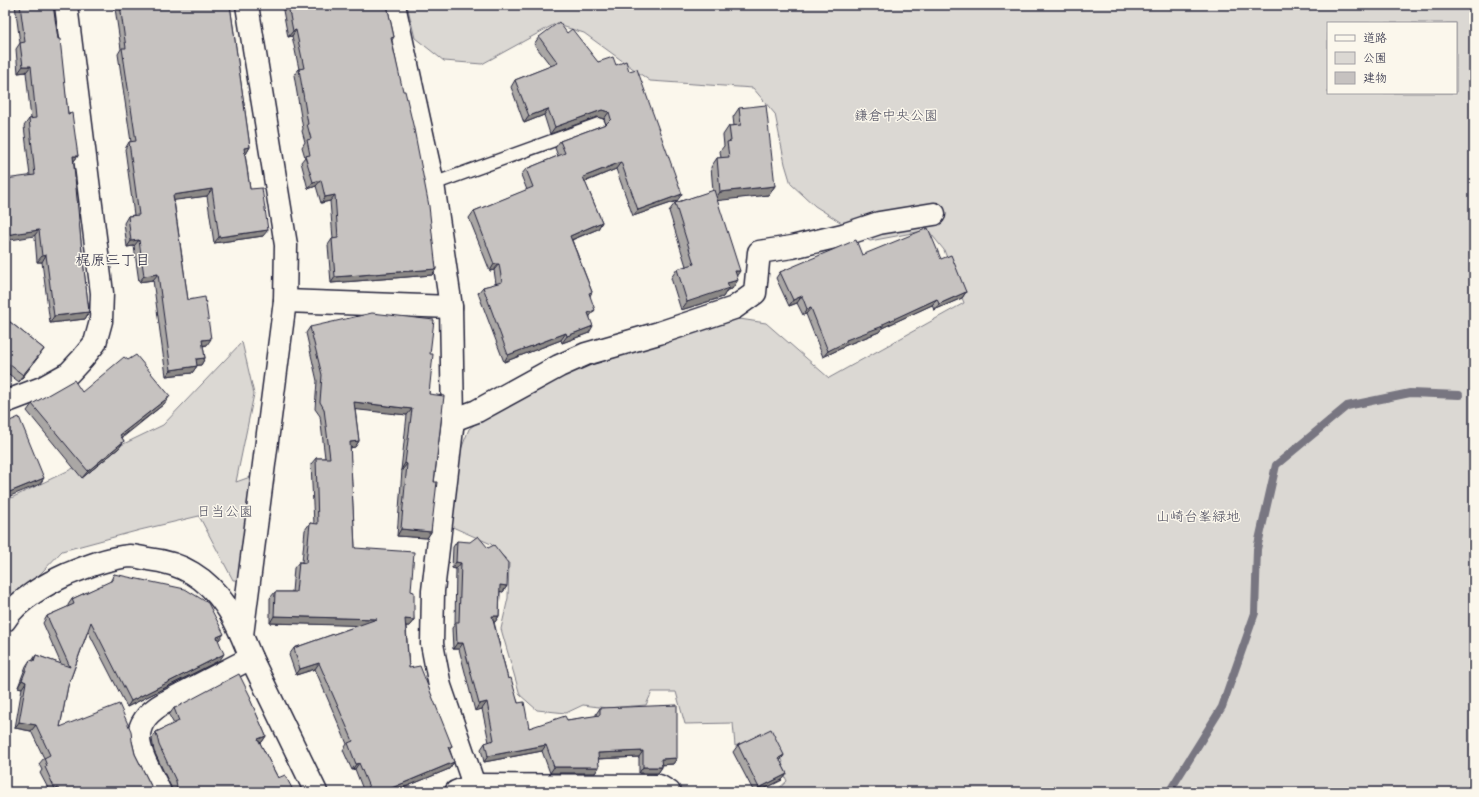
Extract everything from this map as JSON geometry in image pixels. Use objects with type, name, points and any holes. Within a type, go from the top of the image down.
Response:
[{"type":"street","points":[[5,402],[42,388],[69,373],[95,343],[101,321],[102,293],[66,5]]},
{"type":"street","points":[[242,635],[286,301],[286,245],[247,5]]},
{"type":"street","points":[[394,5],[433,184],[451,307],[453,420],[433,591],[432,644],[440,686],[465,788],[659,786],[669,792]]},
{"type":"street","points":[[453,420],[477,411],[559,366],[586,354],[615,344],[659,333],[734,308],[756,292],[759,252],[792,247],[843,235],[879,223],[934,214]]},
{"type":"street","points":[[286,301],[451,307]]},
{"type":"street","points":[[5,620],[8,615],[31,594],[57,579],[95,563],[130,556],[160,560],[191,571],[208,584],[227,606],[316,792]]},
{"type":"street","points":[[160,792],[140,750],[138,741],[140,729],[146,716],[153,709],[251,658]]},
{"type":"lane","points":[[433,184],[599,124]]},
{"type":"green space","name":"山崎台峯緑地","points":[[407,5],[1474,5],[1474,792],[775,792],[787,781],[780,766],[783,762],[771,730],[735,746],[733,723],[685,724],[676,692],[652,692],[646,705],[607,708],[583,705],[566,713],[537,710],[520,695],[501,629],[508,598],[509,562],[491,544],[448,525],[458,457],[469,429],[487,414],[563,373],[614,358],[733,318],[766,323],[829,378],[964,303],[944,250],[928,230],[870,241],[815,206],[791,184],[785,164],[775,114],[753,88],[650,81],[584,33],[555,24],[482,64],[444,61],[415,38]]},
{"type":"green space","name":"日当公園","points":[[242,342],[254,394],[236,482],[253,476],[239,580],[233,580],[199,516],[62,551],[5,611],[5,501],[163,425]]},
{"type":"building","points":[[20,5],[53,5],[58,39],[60,39],[68,114],[72,113],[78,156],[73,156],[89,312],[54,316],[46,255],[42,256],[39,230],[5,235],[5,179],[35,175],[29,119],[36,118],[31,66],[23,66],[20,43],[25,42]]},
{"type":"building","points":[[120,5],[230,5],[250,147],[244,148],[250,189],[262,188],[268,230],[219,237],[212,189],[173,195],[188,300],[205,297],[211,339],[202,340],[205,358],[196,359],[197,366],[171,370],[158,274],[144,276],[139,240],[131,241],[128,216],[139,215],[129,142],[136,141],[122,48],[126,48]]},
{"type":"building","points":[[288,5],[387,5],[394,37],[391,38],[403,91],[405,91],[414,129],[429,206],[436,269],[335,277],[332,239],[338,238],[335,195],[325,197],[321,180],[313,182],[305,156],[310,155],[307,140],[311,139],[307,124],[299,69],[304,68],[296,30],[293,31]]},
{"type":"building","points":[[559,22],[567,33],[572,29],[598,62],[613,57],[616,65],[626,61],[629,71],[637,69],[682,194],[638,210],[621,162],[583,177],[602,222],[570,236],[592,292],[589,293],[595,310],[588,313],[593,326],[567,336],[566,333],[508,355],[483,287],[502,282],[499,264],[494,264],[474,211],[533,187],[526,169],[565,153],[560,141],[606,124],[611,119],[609,112],[602,110],[555,127],[548,109],[529,116],[515,80],[558,63],[539,37]]},
{"type":"building","points":[[766,105],[775,186],[720,192],[717,158],[729,157],[727,142],[731,141],[729,126],[741,125],[739,108]]},
{"type":"building","points":[[714,190],[740,271],[735,271],[738,280],[727,283],[729,288],[687,302],[677,269],[694,264],[675,203]]},
{"type":"building","points":[[928,228],[941,259],[951,255],[966,292],[939,304],[937,299],[883,324],[883,326],[846,340],[846,342],[828,351],[811,308],[807,309],[802,296],[793,300],[780,272],[856,240],[862,255]]},
{"type":"building","points":[[372,313],[434,320],[430,354],[433,354],[429,394],[444,396],[434,482],[437,482],[431,532],[401,529],[407,464],[405,463],[412,409],[354,402],[359,441],[350,442],[355,548],[414,552],[411,591],[414,592],[414,620],[405,619],[409,668],[420,666],[452,746],[448,747],[454,762],[382,792],[371,792],[359,763],[356,764],[348,743],[353,741],[319,663],[300,669],[294,648],[377,619],[274,616],[275,592],[296,592],[299,562],[306,563],[310,523],[318,524],[316,458],[330,458],[324,409],[320,402],[322,375],[310,327]]},
{"type":"building","points":[[5,318],[44,349],[23,375],[5,361]]},
{"type":"building","points":[[136,355],[170,396],[120,435],[124,441],[88,471],[32,404],[74,380],[82,392],[124,357],[128,360]]},
{"type":"building","points":[[19,417],[44,478],[7,493],[5,489],[5,423]]},
{"type":"building","points":[[478,536],[488,548],[494,545],[508,563],[507,586],[500,585],[499,616],[492,616],[508,679],[511,678],[518,703],[524,702],[529,728],[565,716],[567,720],[600,715],[600,708],[677,705],[677,758],[661,759],[662,767],[643,767],[643,751],[598,753],[599,767],[554,767],[546,745],[488,756],[485,743],[494,740],[487,702],[479,704],[463,643],[457,643],[456,622],[459,622],[461,563],[456,562],[457,541],[470,542]]},
{"type":"building","points":[[114,574],[185,589],[208,603],[224,634],[217,637],[224,654],[131,701],[91,622],[68,686],[60,727],[119,704],[131,731],[135,754],[154,792],[60,792],[58,788],[55,789],[45,767],[47,766],[44,758],[50,755],[36,725],[19,722],[26,682],[22,680],[30,660],[34,661],[36,655],[70,667],[47,616],[74,604],[72,599],[113,580]]},
{"type":"building","points":[[239,674],[251,698],[250,699],[266,736],[258,739],[278,778],[285,775],[294,792],[175,792],[177,787],[176,781],[159,745],[156,732],[179,721],[174,708]]},
{"type":"building","points":[[771,729],[784,755],[779,758],[787,774],[759,788],[738,745]]},
{"type":"building","points":[[601,791],[601,792],[564,792]]},
{"type":"waterway","points":[[1169,792],[1222,707],[1255,613],[1257,549],[1276,465],[1347,406],[1410,393],[1459,395]]},
{"type":"district","name":"梶原三丁目","points":[[113,260]]},
{"type":"park label","name":"鎌倉中央公園","points":[[896,115]]}]
